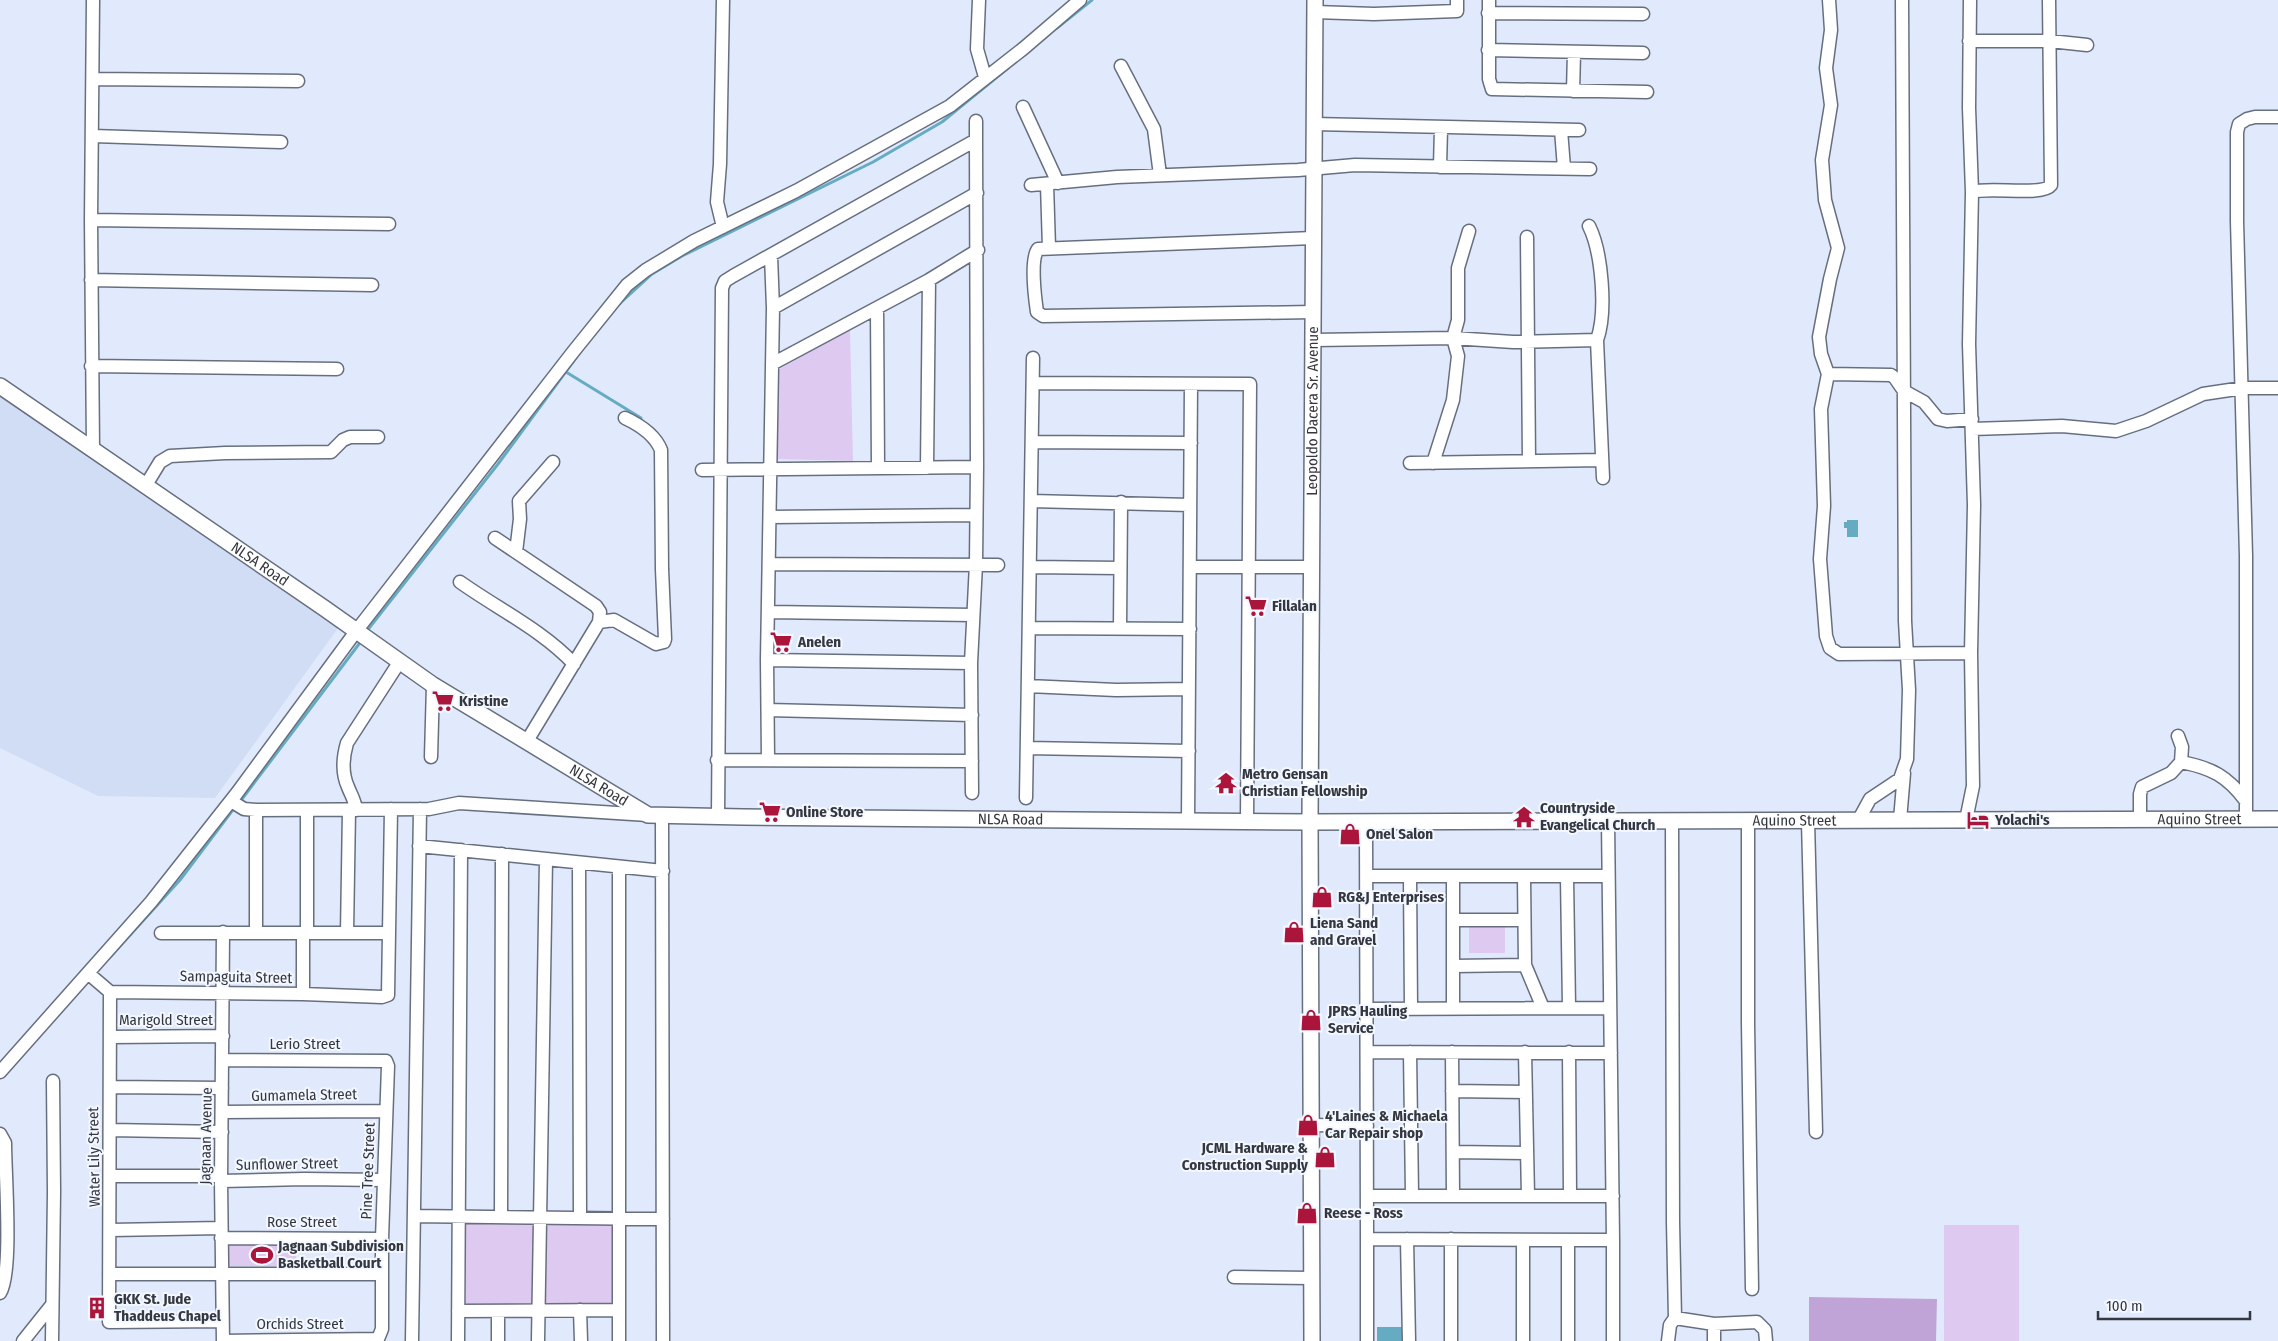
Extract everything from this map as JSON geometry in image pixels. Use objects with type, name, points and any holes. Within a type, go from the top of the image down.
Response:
[{"type":"main road","name":"Leopoldo Dacera Sr. Avenue","points":[[1312,1341],[1310,822],[1315,6]]},
{"type":"main road","name":"NLSA Road","points":[[0,386],[433,684],[599,787],[655,816],[1310,822]]},
{"type":"main road","name":"Aquino Street","points":[[1310,822],[2278,819]]},
{"type":"street","points":[[93,0],[94,79],[91,220],[93,449]]},
{"type":"street","points":[[723,0],[720,164],[716,202],[723,227]]},
{"type":"street","points":[[979,0],[977,49],[985,77]]},
{"type":"street","points":[[0,1072],[151,902],[242,806],[362,634],[573,352],[627,285],[669,256],[796,191],[950,106],[1080,0]]},
{"type":"street","points":[[1315,6],[1374,14],[1457,11],[1457,0]]},
{"type":"street","points":[[1489,0],[1489,83],[1495,90],[1647,92]]},
{"type":"street","points":[[1829,0],[1831,30],[1826,68],[1830,105],[1822,160],[1825,200],[1838,248],[1830,279],[1820,337],[1821,354],[1828,374],[1821,409],[1824,506],[1820,559],[1828,643],[1830,648],[1839,654],[1971,654]]},
{"type":"street","points":[[1900,820],[1907,760],[1909,700],[1906,655],[1902,0]]},
{"type":"street","points":[[1966,820],[1973,786],[1971,654],[1974,515],[1969,344],[1972,192],[1970,0]]},
{"type":"street","points":[[1972,192],[1989,188],[2038,191],[2048,188],[2051,184],[2050,0]]},
{"type":"street","points":[[1488,13],[1642,14]]},
{"type":"street","points":[[1969,40],[2050,41],[2087,45]]},
{"type":"street","points":[[1488,50],[1643,53]]},
{"type":"street","points":[[1573,91],[1574,53]]},
{"type":"street","points":[[1121,66],[1154,129],[1160,175]]},
{"type":"street","points":[[94,79],[298,80]]},
{"type":"street","points":[[1022,107],[1052,184],[1049,248]]},
{"type":"street","points":[[2246,820],[2243,388],[2237,221],[2237,132],[2239,124],[2247,119],[2278,117]]},
{"type":"street","points":[[972,793],[971,663],[976,564],[977,467],[978,250],[976,121]]},
{"type":"street","points":[[1314,124],[1579,130]]},
{"type":"street","points":[[1440,167],[1441,128]]},
{"type":"street","points":[[1561,130],[1564,168]]},
{"type":"street","points":[[93,136],[281,142]]},
{"type":"street","points":[[718,817],[722,288],[725,281],[732,276],[771,256],[976,140]]},
{"type":"street","points":[[1031,185],[1160,175],[1355,165],[1590,169]]},
{"type":"street","points":[[773,308],[977,194]]},
{"type":"street","points":[[91,220],[388,224]]},
{"type":"street","points":[[1589,226],[1595,239],[1600,265],[1602,317],[1597,340],[1603,478]]},
{"type":"street","points":[[1433,463],[1454,394],[1458,356],[1453,338],[1458,320],[1458,268],[1469,231]]},
{"type":"street","points":[[1527,237],[1526,341],[1529,461]]},
{"type":"street","points":[[1313,238],[1049,248],[1038,249],[1035,253],[1037,312],[1042,316],[1313,312]]},
{"type":"street","points":[[772,364],[929,280],[978,250]]},
{"type":"street","points":[[768,759],[767,660],[773,308],[771,256]]},
{"type":"street","points":[[91,280],[372,285]]},
{"type":"street","points":[[927,468],[929,280]]},
{"type":"street","points":[[877,308],[878,468]]},
{"type":"street","points":[[1313,340],[1453,338],[1526,341],[1597,340]]},
{"type":"street","points":[[1026,798],[1033,358]]},
{"type":"street","points":[[92,366],[337,369]]},
{"type":"street","points":[[1828,374],[1891,375],[1904,391],[1924,402],[1938,419],[1947,421],[1972,424],[2062,426],[2116,431],[2153,418],[2194,397],[2243,388],[2278,388]]},
{"type":"street","points":[[1033,382],[1250,384],[1247,822]]},
{"type":"street","points":[[1188,821],[1191,384]]},
{"type":"street","points":[[599,622],[614,620],[656,644],[664,642],[665,639],[662,569],[661,450],[655,440],[641,426],[625,418]]},
{"type":"street","points":[[146,485],[160,462],[170,456],[225,453],[331,452],[343,440],[350,437],[378,437]]},
{"type":"street","points":[[1032,442],[1191,443]]},
{"type":"street","points":[[1410,463],[1602,460]]},
{"type":"street","points":[[516,552],[520,519],[519,500],[552,462]]},
{"type":"street","points":[[702,470],[977,467]]},
{"type":"street","points":[[1031,501],[1190,505]]},
{"type":"street","points":[[1120,629],[1121,502]]},
{"type":"street","points":[[770,518],[976,516]]},
{"type":"street","points":[[495,538],[596,606],[600,612],[599,622],[527,741]]},
{"type":"street","points":[[770,564],[998,565]]},
{"type":"street","points":[[1030,567],[1120,568]]},
{"type":"street","points":[[1190,567],[1311,567]]},
{"type":"street","points":[[460,582],[544,637],[560,649],[574,664]]},
{"type":"street","points":[[769,612],[973,615]]},
{"type":"street","points":[[1029,628],[1190,629]]},
{"type":"street","points":[[767,660],[971,663]]},
{"type":"street","points":[[347,933],[352,810],[355,800],[347,786],[343,772],[344,755],[347,743],[400,661]]},
{"type":"street","points":[[431,757],[433,684]]},
{"type":"street","points":[[1028,686],[1116,690],[1189,689]]},
{"type":"street","points":[[768,710],[972,715]]},
{"type":"street","points":[[2140,820],[2140,794],[2142,787],[2171,773],[2181,762],[2182,747],[2178,736]]},
{"type":"street","points":[[1027,748],[1189,751]]},
{"type":"street","points":[[717,760],[972,761]]},
{"type":"street","points":[[2181,762],[2214,770],[2238,790],[2246,801]]},
{"type":"street","points":[[1858,821],[1870,800],[1890,787],[1904,773]]},
{"type":"street","points":[[242,806],[307,810],[436,809],[459,803],[655,816],[662,871],[664,1341]]},
{"type":"street","points":[[242,806],[256,932]]},
{"type":"street","points":[[161,933],[389,933],[390,809]]},
{"type":"street","points":[[412,1341],[420,809]]},
{"type":"street","points":[[303,994],[307,810]]},
{"type":"street","points":[[1608,821],[1613,1341]]},
{"type":"street","points":[[1668,1341],[1670,1325],[1676,1318],[1673,1222],[1672,821]]},
{"type":"street","points":[[1748,821],[1748,1023],[1752,1289]]},
{"type":"street","points":[[1808,821],[1816,1132]]},
{"type":"street","points":[[1366,822],[1367,1341]]},
{"type":"street","points":[[419,846],[662,871]]},
{"type":"street","points":[[458,1341],[460,850]]},
{"type":"street","points":[[501,1217],[502,854]]},
{"type":"street","points":[[538,1341],[546,859]]},
{"type":"street","points":[[580,862],[580,1218]]},
{"type":"street","points":[[619,867],[619,1341]]},
{"type":"street","points":[[1366,876],[1608,876]]},
{"type":"street","points":[[1410,877],[1411,1009]]},
{"type":"street","points":[[1453,877],[1453,1008]]},
{"type":"street","points":[[1524,877],[1525,965],[1543,1008]]},
{"type":"street","points":[[1567,877],[1569,1007]]},
{"type":"street","points":[[1453,920],[1524,920]]},
{"type":"street","name":"Jagnaan Avenue","points":[[223,932],[221,1179],[223,1341]]},
{"type":"street","name":"Sampaguita Street","points":[[110,992],[303,994],[382,997],[388,995],[389,933]]},
{"type":"street","points":[[1454,966],[1525,965]]},
{"type":"street","points":[[89,974],[110,992]]},
{"type":"street","name":"Water Lily Street","points":[[110,992],[110,1322],[222,1321]]},
{"type":"street","points":[[1367,1009],[1610,1008]]},
{"type":"street","name":"Marigold Street","points":[[110,1037],[223,1036]]},
{"type":"street","points":[[1367,1052],[1610,1053]]},
{"type":"street","points":[[1410,1052],[1412,1195]]},
{"type":"street","points":[[1452,1052],[1453,1196]]},
{"type":"street","points":[[1525,1052],[1528,1196]]},
{"type":"street","points":[[1569,1052],[1570,1195]]},
{"type":"street","name":"Lerio Street","points":[[223,1060],[386,1061]]},
{"type":"street","name":"Pine Tree Street","points":[[377,1340],[382,1328],[382,1239],[388,1066],[386,1061]]},
{"type":"street","points":[[52,1341],[54,1081]]},
{"type":"street","points":[[110,1087],[222,1088]]},
{"type":"street","points":[[1452,1091],[1526,1092]]},
{"type":"street","name":"Gumamela Street","points":[[222,1112],[386,1111]]},
{"type":"street","points":[[1312,1125],[1367,1126]]},
{"type":"street","points":[[110,1130],[222,1132]]},
{"type":"street","points":[[0,1134],[5,1143],[6,1236],[5,1284],[0,1294]]},
{"type":"street","points":[[1453,1152],[1527,1153]]},
{"type":"street","name":"Sunflower Street","points":[[110,1176],[384,1180]]},
{"type":"street","points":[[1368,1196],[1613,1196]]},
{"type":"street","points":[[414,1216],[663,1219]]},
{"type":"street","name":"Rose Street","points":[[111,1230],[382,1239]]},
{"type":"street","points":[[1367,1239],[1613,1240]]},
{"type":"street","points":[[1407,1239],[1409,1341]]},
{"type":"street","points":[[1451,1239],[1451,1341]]},
{"type":"street","points":[[1523,1240],[1523,1341]]},
{"type":"street","points":[[1568,1240],[1568,1341]]},
{"type":"street","points":[[110,1274],[382,1274]]},
{"type":"street","points":[[1234,1277],[1312,1278]]},
{"type":"street","points":[[23,1341],[51,1306]]},
{"type":"street","points":[[580,1310],[580,1341]]},
{"type":"street","points":[[458,1311],[619,1310]]},
{"type":"street","points":[[498,1311],[498,1341]]},
{"type":"street","points":[[1676,1318],[1714,1324],[1757,1322],[1765,1330],[1766,1341]]},
{"type":"street","points":[[1714,1324],[1714,1341]]},
{"type":"street","name":"Orchids Street","points":[[223,1341],[377,1340]]},
{"type":"shaded area","points":[[850,329],[853,461],[777,459],[778,370]]},
{"type":"shaded area","points":[[0,390],[341,624],[215,798],[98,796],[0,748]]},
{"type":"shaded area","points":[[1469,926],[1505,927],[1505,953],[1469,953]]},
{"type":"shaded area","points":[[466,1224],[614,1224],[613,1305],[466,1305]]},
{"type":"shaded area","points":[[1944,1225],[2019,1225],[2019,1341],[1944,1341]]},
{"type":"shaded area","name":"Jagnaan Subdivision Basketball Court","points":[[228,1244],[296,1245],[296,1266],[229,1266]]},
{"type":"shaded area","points":[[1809,1297],[1937,1299],[1936,1341],[1809,1341]]},
{"type":"water","points":[[1847,520],[1858,520],[1858,537],[1847,537],[1847,528],[1844,528],[1844,522],[1847,522]]},
{"type":"water","points":[[1377,1327],[1402,1327],[1402,1341],[1377,1341]]},
{"type":"waterway","points":[[1057,28],[1092,0]]},
{"type":"waterway","points":[[616,307],[652,274],[682,256],[873,162],[942,122],[1008,68]]},
{"type":"waterway","points":[[366,632],[498,464],[581,351]]},
{"type":"waterway","points":[[566,372],[641,418]]},
{"type":"waterway","points":[[239,803],[362,640]]},
{"type":"waterway","points":[[111,956],[180,880],[235,807]]},
{"type":"place","name":"Fillalan","points":[[1256,606]]},
{"type":"place","name":"Anelen","points":[[781,642]]},
{"type":"place","name":"Kristine","points":[[443,701]]},
{"type":"place","name":"Metro Gensan Christian Fellowship","points":[[1226,783]]},
{"type":"place","name":"Online Store","points":[[770,812]]},
{"type":"place","name":"Countryside Evangelical Church","points":[[1524,817]]},
{"type":"place","name":"Yolachi's","points":[[1978,820]]},
{"type":"place","name":"Onel Salon","points":[[1350,834]]},
{"type":"place","name":"RG&J Enterprises","points":[[1322,897]]},
{"type":"place","name":"Liena Sand and Gravel","points":[[1294,932]]},
{"type":"place","name":"JPRS Hauling Service","points":[[1311,1020]]},
{"type":"place","name":"4'Laines & Michaela Car Repair shop","points":[[1308,1125]]},
{"type":"place","name":"JCML Hardware & Construction Supply","points":[[1325,1157]]},
{"type":"place","name":"Reese - Ross","points":[[1307,1213]]},
{"type":"place","name":"Jagnaan Subdivision Basketball Court","points":[[262,1255]]},
{"type":"place","name":"GKK St. Jude Thaddeus Chapel","points":[[97,1308]]}]
